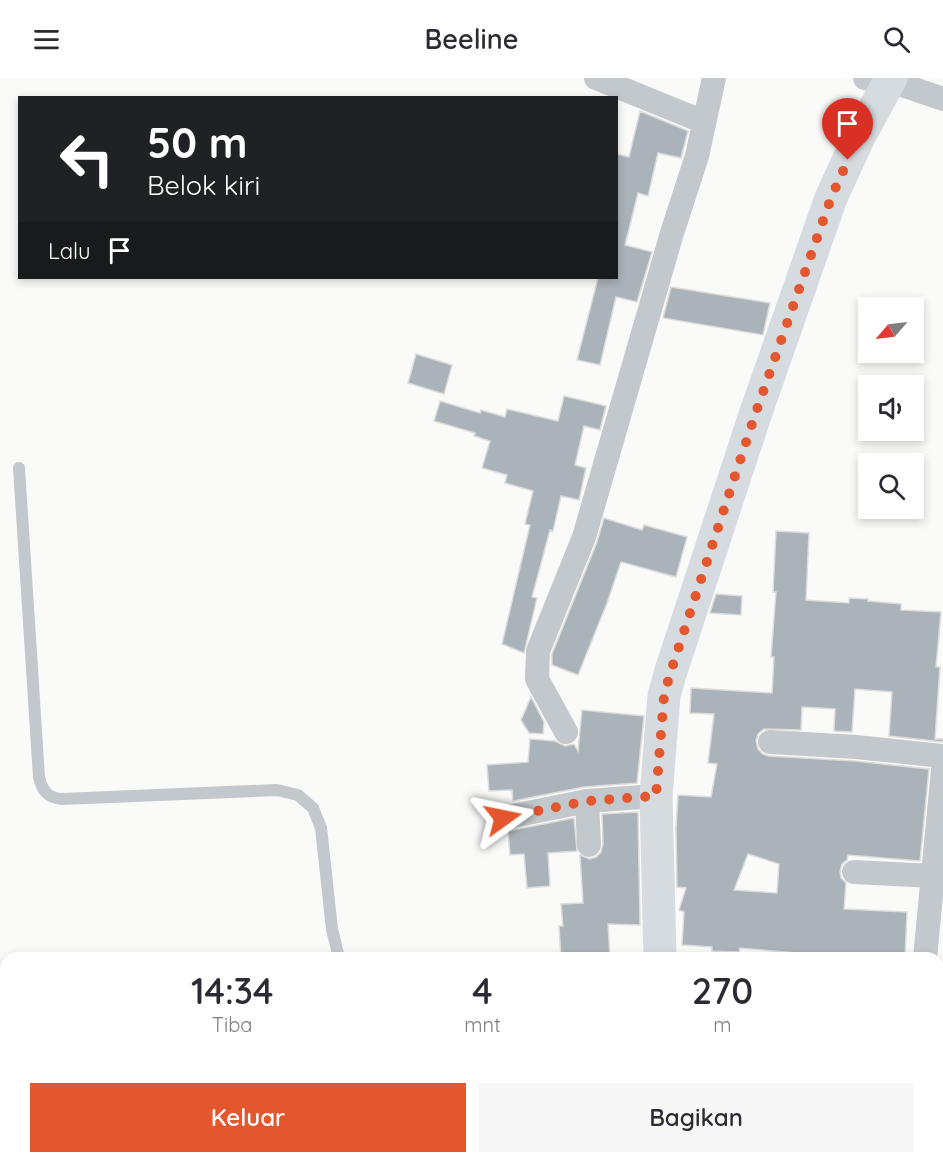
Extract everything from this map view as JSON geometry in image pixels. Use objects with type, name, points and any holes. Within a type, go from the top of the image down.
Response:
[{"type":"street","points":[[596,78],[704,122]]},
{"type":"street","points":[[566,732],[537,679],[538,651],[584,537],[672,233],[697,156],[714,78]]},
{"type":"street","points":[[660,952],[656,796],[664,696],[755,415],[831,198],[882,79],[943,99]]},
{"type":"street","points":[[770,742],[856,747],[943,756]]},
{"type":"street","points":[[926,952],[943,770]]},
{"type":"street","points":[[503,818],[587,801],[656,796]]},
{"type":"street","points":[[587,801],[589,845]]},
{"type":"street","points":[[854,872],[933,876]]},
{"type":"lane","points":[[19,468],[41,787],[53,798],[62,799],[277,789],[298,795],[313,808],[321,828],[332,929],[338,952]]},
{"type":"building","points":[[640,111],[688,131],[681,158],[658,153],[648,196],[638,193],[625,245],[652,252],[637,302],[616,297],[600,365],[577,360],[598,279],[618,279],[618,154],[629,157]]},
{"type":"building","points":[[671,287],[770,303],[763,335],[663,318]]},
{"type":"building","points":[[416,354],[452,365],[444,394],[408,383]]},
{"type":"building","points":[[564,396],[606,406],[600,430],[584,426],[575,465],[586,468],[579,500],[561,496],[553,531],[550,530],[532,597],[537,598],[524,653],[502,644],[530,525],[525,524],[533,491],[505,483],[507,475],[482,468],[490,441],[474,436],[475,433],[434,421],[440,401],[480,413],[481,410],[505,417],[507,409],[558,421]]},
{"type":"building","points":[[604,518],[642,530],[644,525],[687,537],[676,577],[621,562],[578,675],[552,665],[552,654],[597,542]]},
{"type":"building","points":[[776,531],[809,533],[806,600],[849,603],[849,598],[868,599],[868,601],[901,604],[901,610],[941,612],[936,667],[940,667],[935,739],[943,739],[943,742],[889,736],[892,692],[855,689],[852,732],[834,731],[835,709],[802,707],[801,730],[764,729],[758,734],[756,741],[758,749],[769,756],[855,761],[929,769],[920,861],[848,855],[840,871],[841,878],[846,883],[844,909],[907,912],[905,952],[785,952],[740,948],[739,952],[712,951],[712,947],[682,945],[684,912],[679,910],[686,888],[677,887],[678,795],[711,797],[717,764],[708,763],[714,714],[690,713],[691,688],[772,693],[774,657],[771,657],[776,592],[773,592]],"holes":[[[748,854],[779,864],[777,893],[734,890]]]},
{"type":"building","points":[[716,594],[742,596],[741,615],[710,613]]},
{"type":"building","points":[[531,697],[544,722],[543,734],[529,733],[521,720]]},
{"type":"building","points":[[582,710],[644,716],[637,783],[584,787],[513,801],[512,790],[489,791],[487,765],[528,762],[530,739],[555,741],[565,746],[574,744],[578,751]]},
{"type":"building","points":[[638,812],[640,925],[608,924],[610,952],[561,952],[559,926],[563,926],[561,904],[583,903],[580,855],[590,859],[601,852],[602,814]]},
{"type":"building","points":[[574,818],[577,851],[548,853],[550,886],[527,888],[524,854],[510,855],[508,831]]},
{"type":"route","points":[[503,818],[587,801],[656,796],[664,696],[670,674],[755,415],[831,198],[848,160]]}]
